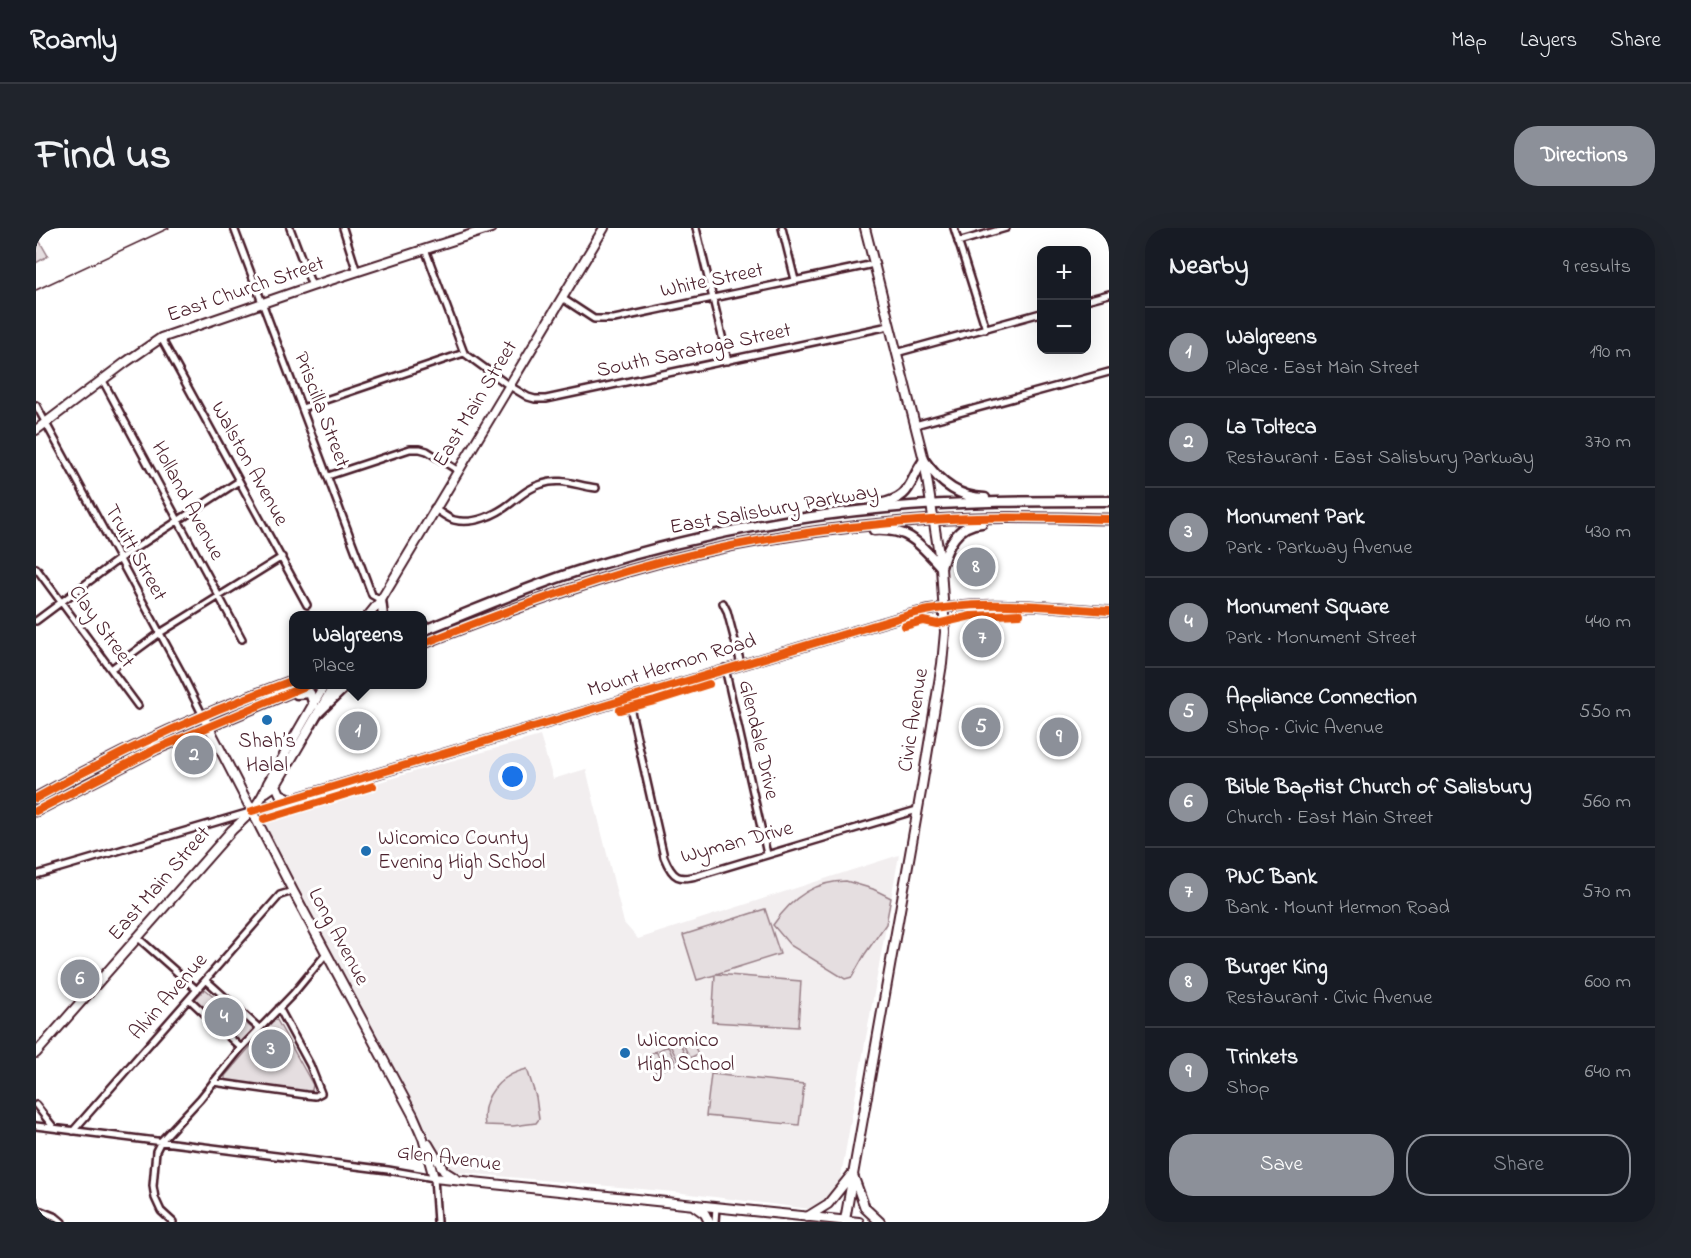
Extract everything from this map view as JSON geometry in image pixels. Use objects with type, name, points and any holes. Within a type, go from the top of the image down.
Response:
[{"type":"main road","points":[[832,514],[850,507],[892,501],[909,489],[924,460],[946,486],[976,498],[1028,497],[1080,501]]},
{"type":"main road","name":"East Salisbury Parkway","points":[[427,629],[555,578],[715,534],[832,514],[932,505],[1109,501]]},
{"type":"main road","points":[[941,567],[954,537],[970,525],[976,523],[1033,523],[1059,518]]},
{"type":"main road","name":"East Salisbury Parkway","points":[[427,642],[511,610],[630,571],[688,556],[799,535],[932,520],[1109,519]]},
{"type":"main road","points":[[799,535],[818,538],[891,530],[920,543],[941,567]]},
{"type":"main road","points":[[381,600],[382,611]]},
{"type":"main road","points":[[427,624],[459,617]]},
{"type":"main road","points":[[36,798],[129,750],[203,716],[289,681]]},
{"type":"main road","points":[[36,810],[131,761],[298,689]]},
{"type":"main road","points":[[271,700],[307,692],[311,695],[316,709],[342,689]]},
{"type":"street","name":"Priscilla Street","points":[[234,228],[372,595],[381,600]]},
{"type":"street","points":[[290,228],[312,286]]},
{"type":"street","points":[[343,228],[357,272]]},
{"type":"street","name":"East Church Street","points":[[36,430],[102,379],[161,338],[491,228]]},
{"type":"street","name":"East Main Street","points":[[371,611],[381,600],[434,508],[604,228]]},
{"type":"street","points":[[696,228],[728,361]]},
{"type":"street","points":[[782,228],[795,280]]},
{"type":"street","name":"Civic Avenue","points":[[845,1220],[942,664],[945,606],[924,460],[865,228]]},
{"type":"street","points":[[954,228],[986,328]]},
{"type":"street","points":[[958,242],[1006,228]]},
{"type":"street","points":[[302,408],[464,353],[425,249]]},
{"type":"street","name":"White Street","points":[[562,298],[594,319],[602,320],[874,264]]},
{"type":"street","points":[[1091,299],[1109,294]]},
{"type":"street","points":[[896,353],[1037,314]]},
{"type":"street","name":"South Saratoga Street","points":[[464,353],[508,386],[528,397],[546,399],[889,327]]},
{"type":"street","name":"Walston Avenue","points":[[161,338],[307,606]]},
{"type":"street","points":[[915,425],[1109,372]]},
{"type":"street","name":"Holland Avenue","points":[[102,379],[242,639]]},
{"type":"street","name":"Truitt Street","points":[[36,405],[203,716]]},
{"type":"street","points":[[328,476],[410,449],[420,449],[458,470]]},
{"type":"street","points":[[36,621],[119,559],[239,481]]},
{"type":"street","points":[[434,508],[453,520],[466,521],[498,512],[533,487],[543,483],[562,481],[596,488]]},
{"type":"street","points":[[111,669],[160,633],[282,557]]},
{"type":"street","name":"Clay Street","points":[[36,568],[138,706]]},
{"type":"street","name":"East Main Street","points":[[378,611],[381,600]]},
{"type":"street","points":[[723,603],[741,664]]},
{"type":"street","name":"Mount Hermon Road","points":[[252,812],[892,618],[945,606],[994,604],[1109,611]]},
{"type":"street","name":"Glendale Drive","points":[[725,668],[767,854]]},
{"type":"street","name":"East Main Street","points":[[265,793],[276,785],[316,709],[323,689]]},
{"type":"street","name":"East Main Street","points":[[36,1053],[232,830],[252,812],[265,793],[268,783],[331,689]]},
{"type":"street","name":"Wyman Drive","points":[[628,698],[664,857],[673,875],[683,879],[917,810]]},
{"type":"street","name":"Long Avenue","points":[[203,716],[326,954],[413,1115],[423,1138],[434,1178]]},
{"type":"street","points":[[276,785],[280,794],[292,800]]},
{"type":"street","points":[[36,875],[252,812]]},
{"type":"street","name":"Alvin Avenue","points":[[73,1131],[280,895],[293,891]]},
{"type":"street","points":[[137,937],[197,990]]},
{"type":"street","points":[[173,1222],[161,1210],[155,1198],[153,1186],[156,1150],[161,1141],[326,954]]},
{"type":"street","points":[[206,980],[259,1028]]},
{"type":"street","points":[[189,999],[241,1048]]},
{"type":"street","points":[[213,1082],[315,1096],[321,1093],[279,1008]]},
{"type":"street","points":[[36,1105],[54,1128]]},
{"type":"street","name":"Glen Avenue","points":[[36,1126],[388,1170],[434,1178],[859,1222]]},
{"type":"street","points":[[423,1138],[444,1171],[460,1180]]},
{"type":"street","points":[[806,1217],[828,1204],[853,1173]]},
{"type":"street","points":[[853,1173],[865,1208],[880,1222]]},
{"type":"street","points":[[434,1178],[437,1222]]},
{"type":"street","points":[[690,1204],[700,1209],[709,1222]]},
{"type":"street","points":[[715,1222],[716,1207]]},
{"type":"street","points":[[36,1209],[62,1222]]},
{"type":"shaded area","points":[[36,235],[48,256],[36,263]]},
{"type":"shaded area","name":"Wicomico High School","points":[[540,736],[553,779],[586,769],[624,923],[638,939],[899,855],[840,1181],[820,1205],[811,1209],[674,1192],[455,1172],[446,1166],[264,819],[267,816],[433,766]]},
{"type":"shaded area","points":[[846,881],[873,889],[891,898],[886,924],[852,977],[845,979],[790,945],[773,925],[795,900],[813,888],[823,884]]},
{"type":"shaded area","points":[[765,909],[780,954],[716,974],[801,981],[798,1027],[712,1022],[715,975],[697,980],[683,935]]},
{"type":"shaded area","points":[[205,989],[253,1029],[253,1033],[244,1042],[240,1043],[196,1004],[195,999]]},
{"type":"shaded area","points":[[277,1020],[313,1085],[308,1094],[225,1081],[225,1076],[272,1021]]},
{"type":"shaded area","points":[[690,1036],[698,1054],[690,1058],[681,1040]]},
{"type":"shaded area","points":[[679,1041],[687,1059],[679,1063],[670,1045]]},
{"type":"shaded area","points":[[668,1046],[676,1064],[668,1068],[659,1050]]},
{"type":"shaded area","points":[[656,1051],[665,1069],[656,1073],[648,1055]]},
{"type":"shaded area","points":[[527,1069],[536,1097],[539,1119],[536,1123],[513,1126],[485,1125],[486,1105],[494,1089],[508,1076]]},
{"type":"shaded area","points":[[711,1074],[804,1084],[799,1125],[706,1116]]},
{"type":"railway","points":[[36,290],[169,228]]},
{"type":"cycle path","points":[[427,642],[524,605],[602,579],[665,561],[740,544],[817,531],[932,520],[1109,519]]},
{"type":"cycle path","points":[[252,811],[915,613],[939,608],[987,605],[1109,611]]},
{"type":"cycle path","points":[[905,626],[923,621],[937,624],[971,616],[1020,614]]},
{"type":"cycle path","points":[[36,798],[162,734],[289,682]]},
{"type":"cycle path","points":[[620,710],[709,684]]},
{"type":"cycle path","points":[[36,811],[156,749],[298,689]]},
{"type":"cycle path","points":[[264,819],[373,786]]},
{"type":"place","name":"Burger King","points":[[976,567]]},
{"type":"place","name":"PNC Bank","points":[[982,638]]},
{"type":"place","name":"Shah’s Halal","points":[[267,720]]},
{"type":"place","name":"Appliance Connection","points":[[981,727]]},
{"type":"place","name":"Walgreens","points":[[358,731]]},
{"type":"place","name":"Trinkets","points":[[1059,737]]},
{"type":"place","name":"La Tolteca","points":[[194,755]]},
{"type":"place","name":"Wicomico County Evening High School","points":[[366,851]]},
{"type":"place","name":"Bible Baptist Church of Salisbury","points":[[80,979]]},
{"type":"place","name":"Monument Square","points":[[224,1017]]},
{"type":"place","name":"Monument Park","points":[[271,1049]]},
{"type":"place","name":"Wicomico High School","points":[[625,1053]]}]
